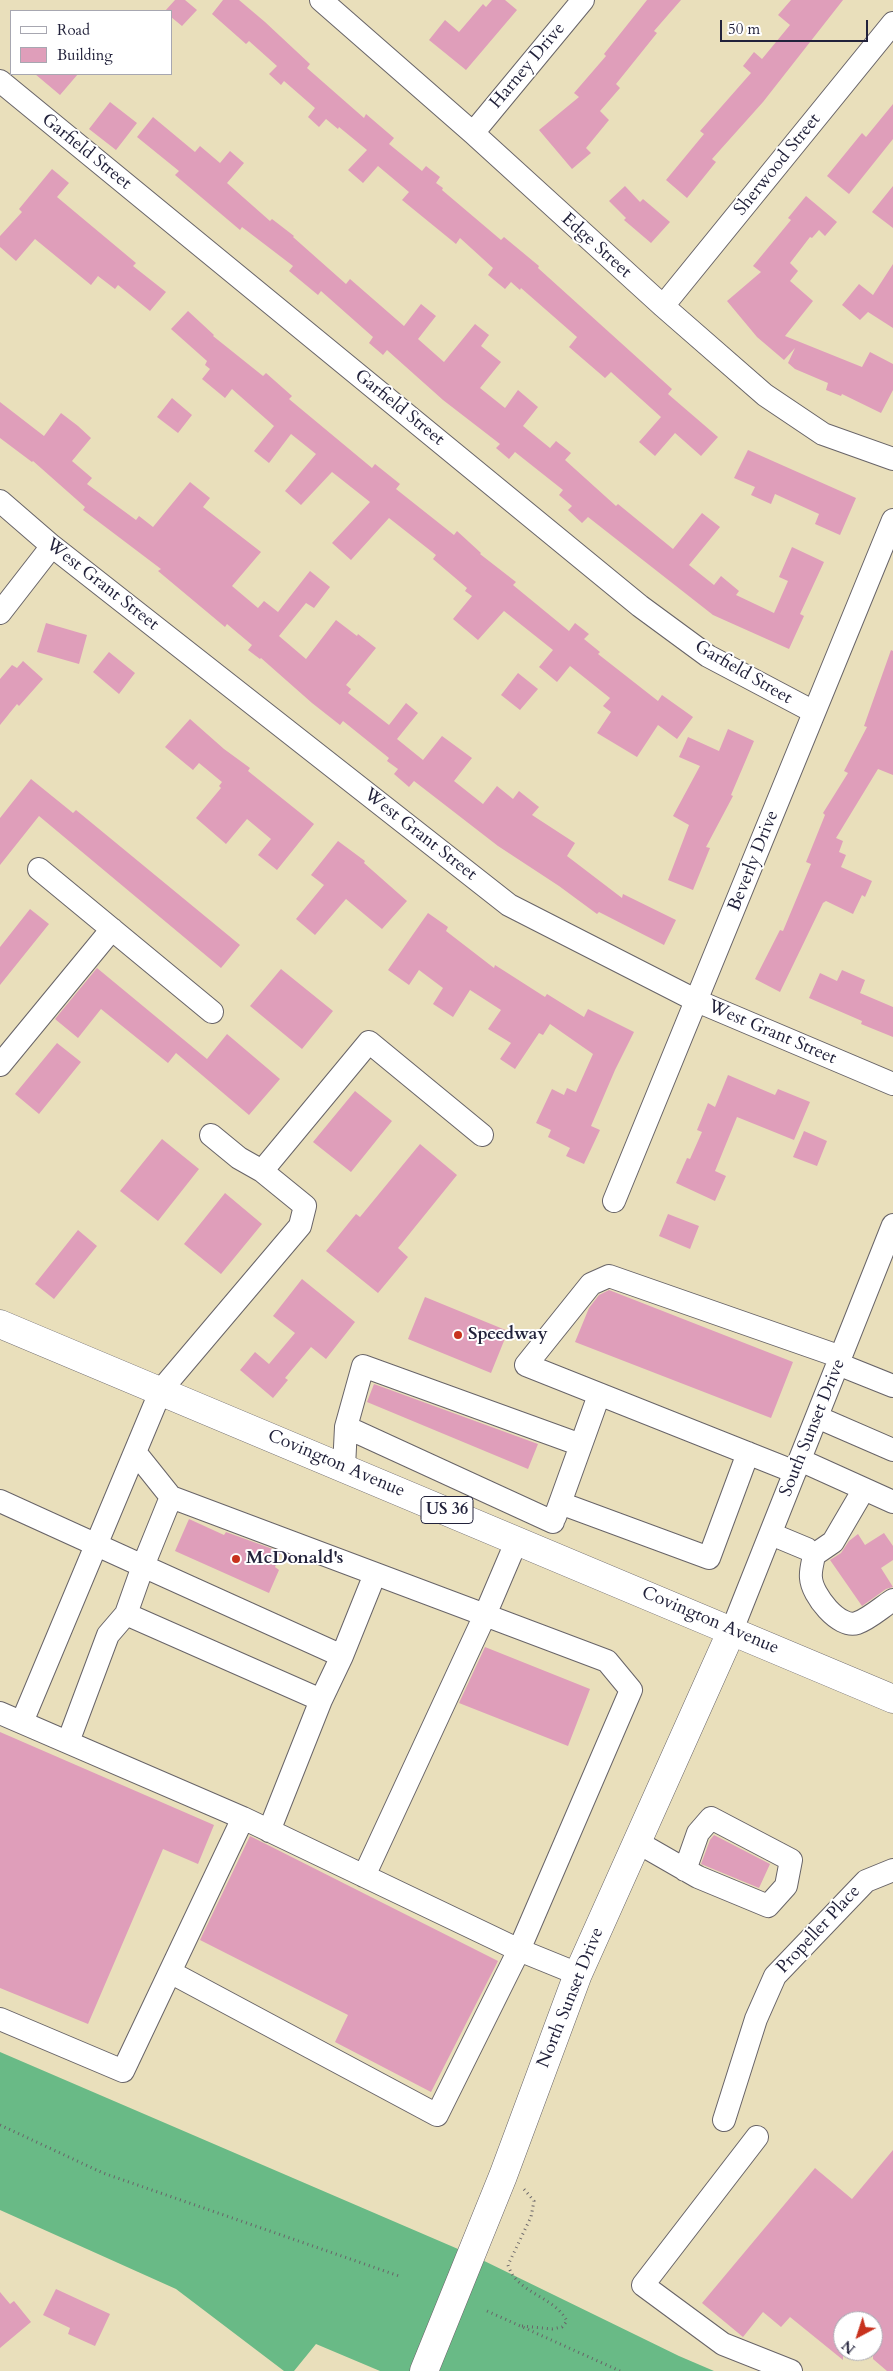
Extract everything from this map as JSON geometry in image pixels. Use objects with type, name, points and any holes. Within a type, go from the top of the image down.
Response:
[{"type":"main road","name":"Covington Avenue","points":[[0,1324],[893,1699]]},
{"type":"main road","name":"North Sunset Drive","points":[[424,2371],[503,2176],[578,1974],[732,1630]]},
{"type":"street","name":"Edge Street","points":[[320,0],[472,133],[662,306],[765,395],[824,434],[893,459]]},
{"type":"street","name":"Harney Drive","points":[[472,133],[583,0]]},
{"type":"street","name":"Sherwood Street","points":[[662,306],[893,23]]},
{"type":"street","name":"Garfield Street","points":[[0,81],[640,606],[708,656],[814,712]]},
{"type":"street","name":"West Grant Street","points":[[0,501],[52,546],[509,905],[697,1001],[893,1084]]},
{"type":"street","name":"Beverly Drive","points":[[614,1201],[893,520]]},
{"type":"street","points":[[0,613],[52,546]]},
{"type":"street","points":[[39,869],[212,1012]]},
{"type":"street","points":[[0,1065],[112,929]]},
{"type":"street","points":[[262,1171],[369,1042],[482,1134]]},
{"type":"street","points":[[22,1722],[161,1390],[300,1226],[305,1206],[262,1171],[239,1158],[211,1135]]},
{"type":"street","name":"South Sunset Drive","points":[[732,1630],[893,1225]]},
{"type":"street","points":[[893,1386],[839,1361],[609,1276],[591,1284],[526,1365],[748,1454],[798,1466],[864,1489],[893,1502]]},
{"type":"street","points":[[344,1467],[346,1427],[364,1366],[580,1445]]},
{"type":"street","points":[[364,1876],[485,1615],[529,1545],[557,1512],[599,1395]]},
{"type":"street","points":[[817,1417],[893,1450]]},
{"type":"street","points":[[346,1427],[557,1512],[709,1558],[748,1454]]},
{"type":"street","points":[[135,1452],[171,1497],[607,1661],[631,1690],[519,1950],[438,2115],[170,1972]]},
{"type":"street","points":[[864,1489],[833,1542],[814,1555],[811,1579],[816,1593],[829,1611],[845,1624],[856,1624],[893,1600]]},
{"type":"street","points":[[68,1742],[108,1635],[126,1614],[142,1566],[171,1497]]},
{"type":"street","points":[[0,1501],[342,1656]]},
{"type":"street","points":[[770,1534],[807,1549],[814,1555]]},
{"type":"street","points":[[269,1830],[321,1700],[342,1656],[374,1574]]},
{"type":"street","points":[[126,1614],[321,1700]]},
{"type":"street","points":[[0,1713],[243,1818],[519,1950],[578,1974]]},
{"type":"street","points":[[0,2019],[123,2071],[243,1818]]},
{"type":"street","points":[[637,1842],[685,1870],[698,1877],[768,1906],[786,1886],[791,1860],[711,1818],[698,1833],[685,1870]]},
{"type":"street","name":"Propeller Place","points":[[724,2120],[756,2019],[775,1976],[866,1881],[893,1870]]},
{"type":"street","points":[[757,2137],[643,2285],[723,2344],[791,2371]]},
{"type":"path","points":[[0,2125],[103,2173],[399,2276]]},
{"type":"path","points":[[503,2176],[524,2188],[534,2201],[531,2217],[508,2265],[511,2276],[519,2284],[562,2312],[567,2321],[562,2327],[552,2329],[522,2326]]},
{"type":"path","points":[[486,2311],[620,2371]]},
{"type":"green space","points":[[0,2052],[472,2255],[679,2356],[714,2371],[380,2371],[316,2344],[294,2371],[284,2371],[176,2289],[0,2210]]},
{"type":"building","points":[[175,0],[185,0],[197,10],[182,26],[172,18],[172,10],[166,10]]},
{"type":"building","points":[[223,0],[239,0],[265,22],[310,64],[307,68],[364,118],[366,114],[394,138],[389,144],[422,171],[426,166],[440,177],[436,183],[443,188],[442,190],[501,240],[504,237],[539,266],[538,268],[672,389],[668,394],[718,437],[701,456],[675,433],[655,456],[639,442],[661,417],[611,372],[605,378],[569,347],[577,337],[521,288],[520,290],[511,282],[505,289],[488,275],[493,268],[460,238],[456,244],[402,200],[409,192],[378,166],[363,183],[348,170],[367,150],[326,119],[319,127],[308,117],[315,108],[284,81],[281,85],[269,74],[277,66],[249,41],[246,44],[212,14]]},
{"type":"building","points":[[492,0],[505,0],[517,10],[466,70],[429,40],[445,20],[459,32],[483,4],[486,7]]},
{"type":"building","points":[[647,0],[681,0],[654,31],[657,33],[616,84],[620,88],[600,111],[609,120],[586,148],[591,153],[572,169],[539,130],[579,97],[574,93],[606,56],[604,54]]},
{"type":"building","points":[[791,0],[843,0],[763,102],[712,159],[716,162],[687,198],[666,180],[704,134],[700,131],[751,73],[743,66],[754,52],[762,59],[790,25],[778,15]]},
{"type":"building","points":[[36,75],[77,75],[60,95]]},
{"type":"building","points":[[110,102],[137,123],[116,150],[89,129]]},
{"type":"building","points":[[893,104],[893,139],[849,194],[827,176],[862,133],[866,137]]},
{"type":"building","points":[[153,117],[195,152],[200,146],[220,163],[230,151],[244,163],[227,183],[270,221],[272,219],[294,236],[346,284],[350,279],[404,326],[421,304],[436,316],[418,339],[444,362],[475,324],[489,335],[481,346],[501,362],[480,388],[505,408],[518,390],[538,407],[523,426],[550,448],[556,441],[571,453],[565,460],[616,506],[618,504],[673,549],[702,513],[720,527],[689,565],[714,585],[721,576],[739,591],[736,595],[774,613],[788,581],[779,577],[792,547],[824,562],[800,614],[804,616],[789,649],[713,615],[588,517],[582,523],[568,510],[572,506],[559,495],[563,490],[515,452],[509,459],[496,448],[500,444],[443,400],[387,350],[383,355],[369,343],[373,337],[321,291],[318,295],[289,271],[293,266],[242,227],[240,230],[175,175],[179,171],[137,137]]},
{"type":"building","points":[[52,169],[69,183],[57,197],[136,263],[133,266],[166,292],[150,311],[118,285],[115,289],[98,276],[91,285],[35,239],[16,261],[0,247],[0,236],[22,212],[19,209]]},
{"type":"building","points":[[625,186],[640,202],[643,199],[670,222],[651,243],[624,220],[626,218],[609,201]]},
{"type":"building","points":[[893,186],[893,228],[872,212]]},
{"type":"building","points":[[806,196],[837,222],[825,236],[819,230],[812,238],[810,237],[790,263],[798,271],[790,281],[813,301],[785,336],[862,367],[870,352],[893,364],[893,390],[881,413],[842,394],[841,396],[826,390],[828,383],[795,369],[788,363],[795,348],[784,360],[757,337],[727,301],[761,272],[753,266],[791,220],[788,218]]},
{"type":"building","points":[[893,264],[893,328],[868,312],[860,320],[842,305],[859,284],[873,295]]},
{"type":"building","points":[[188,311],[213,336],[263,376],[266,373],[292,396],[289,399],[372,468],[375,464],[400,484],[396,489],[454,535],[457,531],[480,554],[516,582],[513,585],[569,631],[575,623],[589,634],[584,639],[600,652],[598,654],[658,701],[662,695],[693,717],[677,739],[658,725],[637,757],[597,733],[611,712],[603,706],[610,698],[570,666],[557,682],[539,667],[553,650],[504,611],[478,640],[453,619],[472,596],[465,591],[467,588],[433,559],[436,555],[389,518],[351,560],[332,543],[370,502],[332,472],[301,505],[285,491],[316,454],[291,434],[269,463],[254,451],[274,426],[232,389],[225,398],[202,379],[210,369],[205,365],[207,361],[171,329]]},
{"type":"building","points":[[172,398],[192,415],[178,433],[157,417]]},
{"type":"building","points":[[0,402],[44,436],[61,413],[78,426],[91,438],[72,461],[92,478],[87,484],[136,520],[139,516],[153,527],[190,482],[210,498],[203,507],[261,552],[232,586],[258,608],[264,601],[278,612],[310,571],[330,587],[314,608],[306,603],[279,636],[306,659],[336,620],[376,648],[346,685],[351,689],[348,693],[389,725],[406,703],[418,713],[397,739],[423,760],[442,736],[472,758],[454,781],[483,804],[497,786],[513,799],[519,791],[539,807],[532,815],[575,843],[567,856],[622,898],[623,894],[676,920],[664,945],[599,912],[597,914],[559,886],[498,846],[414,781],[409,787],[394,774],[398,769],[387,761],[389,758],[343,721],[340,725],[312,703],[261,658],[248,650],[252,645],[227,624],[225,627],[158,571],[161,569],[83,510],[85,507],[33,461],[0,438]]},
{"type":"building","points":[[748,450],[856,498],[840,535],[815,524],[819,514],[775,494],[771,504],[751,495],[755,487],[734,478]]},
{"type":"building","points":[[46,623],[87,635],[79,664],[37,652]]},
{"type":"building","points":[[891,650],[893,651],[893,775],[878,769],[836,838],[843,841],[839,852],[846,855],[841,867],[872,881],[865,897],[862,895],[853,914],[826,901],[823,903],[780,992],[755,979],[780,930],[783,931],[811,864],[806,862],[825,815],[823,813],[848,773],[844,771],[867,727],[864,726]]},
{"type":"building","points":[[109,652],[135,673],[119,694],[93,672]]},
{"type":"building","points":[[23,661],[43,679],[19,706],[17,704],[0,725],[0,679],[12,665],[17,668]]},
{"type":"building","points":[[518,673],[538,689],[520,710],[501,695]]},
{"type":"building","points":[[190,719],[224,749],[250,768],[248,771],[314,824],[277,870],[258,855],[271,839],[247,819],[226,844],[196,818],[221,788],[219,786],[222,782],[199,763],[193,770],[165,747]]},
{"type":"building","points":[[728,729],[754,741],[731,795],[733,796],[706,847],[710,848],[693,890],[668,880],[689,825],[673,816],[700,766],[679,757],[688,737],[719,751]]},
{"type":"building","points":[[31,779],[73,813],[76,810],[240,945],[221,968],[39,816],[0,865],[0,818]]},
{"type":"building","points":[[338,841],[365,861],[364,863],[407,901],[382,929],[346,899],[315,935],[296,919],[324,885],[311,875]]},
{"type":"building","points":[[30,909],[49,924],[0,985],[0,947]]},
{"type":"building","points":[[428,913],[448,927],[446,931],[494,968],[495,965],[545,997],[547,994],[584,1017],[588,1009],[634,1032],[591,1126],[600,1130],[584,1164],[566,1156],[570,1148],[548,1137],[551,1130],[536,1123],[552,1089],[564,1095],[567,1088],[576,1092],[593,1054],[550,1024],[543,1035],[539,1033],[515,1069],[500,1059],[511,1043],[488,1029],[501,1010],[470,990],[453,1017],[433,1004],[443,988],[419,970],[409,985],[388,970]]},
{"type":"building","points":[[97,968],[207,1059],[227,1034],[280,1079],[249,1115],[176,1053],[168,1063],[101,1009],[78,1038],[55,1019]]},
{"type":"building","points":[[281,969],[333,1011],[302,1049],[250,1006]]},
{"type":"building","points":[[842,970],[865,980],[860,993],[893,1007],[893,1037],[861,1024],[862,1021],[809,998],[820,973],[837,981]]},
{"type":"building","points":[[57,1043],[81,1062],[39,1114],[15,1094]]},
{"type":"building","points":[[728,1075],[775,1095],[778,1089],[810,1102],[794,1140],[737,1117],[715,1171],[726,1176],[715,1201],[676,1183],[687,1158],[690,1159],[702,1132],[697,1130],[708,1103],[715,1107]]},
{"type":"building","points":[[355,1091],[392,1121],[351,1172],[313,1142]]},
{"type":"building","points":[[804,1131],[827,1141],[817,1166],[793,1157]]},
{"type":"building","points":[[162,1139],[199,1169],[158,1221],[120,1191]]},
{"type":"building","points":[[420,1144],[457,1175],[398,1248],[408,1257],[378,1293],[326,1251],[356,1214],[360,1217]]},
{"type":"building","points":[[225,1193],[262,1224],[221,1274],[184,1244]]},
{"type":"building","points":[[668,1214],[699,1226],[690,1249],[659,1236]]},
{"type":"building","points":[[78,1230],[97,1246],[54,1299],[35,1284]]},
{"type":"building","points":[[302,1279],[355,1322],[326,1359],[311,1347],[285,1378],[288,1380],[273,1398],[240,1370],[255,1352],[269,1364],[295,1333],[273,1316]]},
{"type":"building","points":[[609,1290],[793,1362],[771,1418],[575,1342],[589,1308],[599,1295]]},
{"type":"building","name":"Speedway","points":[[425,1297],[508,1331],[491,1373],[408,1339]]},
{"type":"building","points":[[374,1384],[538,1444],[528,1469],[367,1402]]},
{"type":"building","name":"McDonald's","points":[[189,1519],[224,1535],[226,1532],[281,1552],[275,1567],[279,1570],[269,1593],[175,1551]]},
{"type":"building","points":[[884,1533],[893,1546],[893,1560],[881,1568],[893,1587],[886,1589],[862,1606],[830,1560],[841,1553],[849,1541],[858,1534],[865,1545]]},
{"type":"building","points":[[485,1647],[590,1689],[568,1746],[459,1703]]},
{"type":"building","points":[[0,1732],[214,1825],[198,1864],[163,1849],[88,2024],[0,1988]]},
{"type":"building","points":[[714,1835],[770,1864],[759,1888],[701,1864],[710,1840]]},
{"type":"building","points":[[250,1836],[498,1961],[431,2092],[335,2042],[348,2015],[200,1940]]},
{"type":"building","points":[[893,2150],[893,2371],[887,2371],[875,2361],[883,2361],[883,2311],[833,2311],[833,2352],[790,2317],[781,2327],[763,2312],[743,2337],[702,2303],[815,2168],[852,2199]]},
{"type":"building","points":[[56,2289],[110,2314],[95,2346],[68,2334],[70,2328],[43,2315]]},
{"type":"building","points":[[0,2292],[10,2304],[14,2301],[31,2322],[0,2348]]},
{"type":"place","name":"Speedway","points":[[458,1335]]},
{"type":"place","name":"McDonald's","points":[[236,1559]]}]
